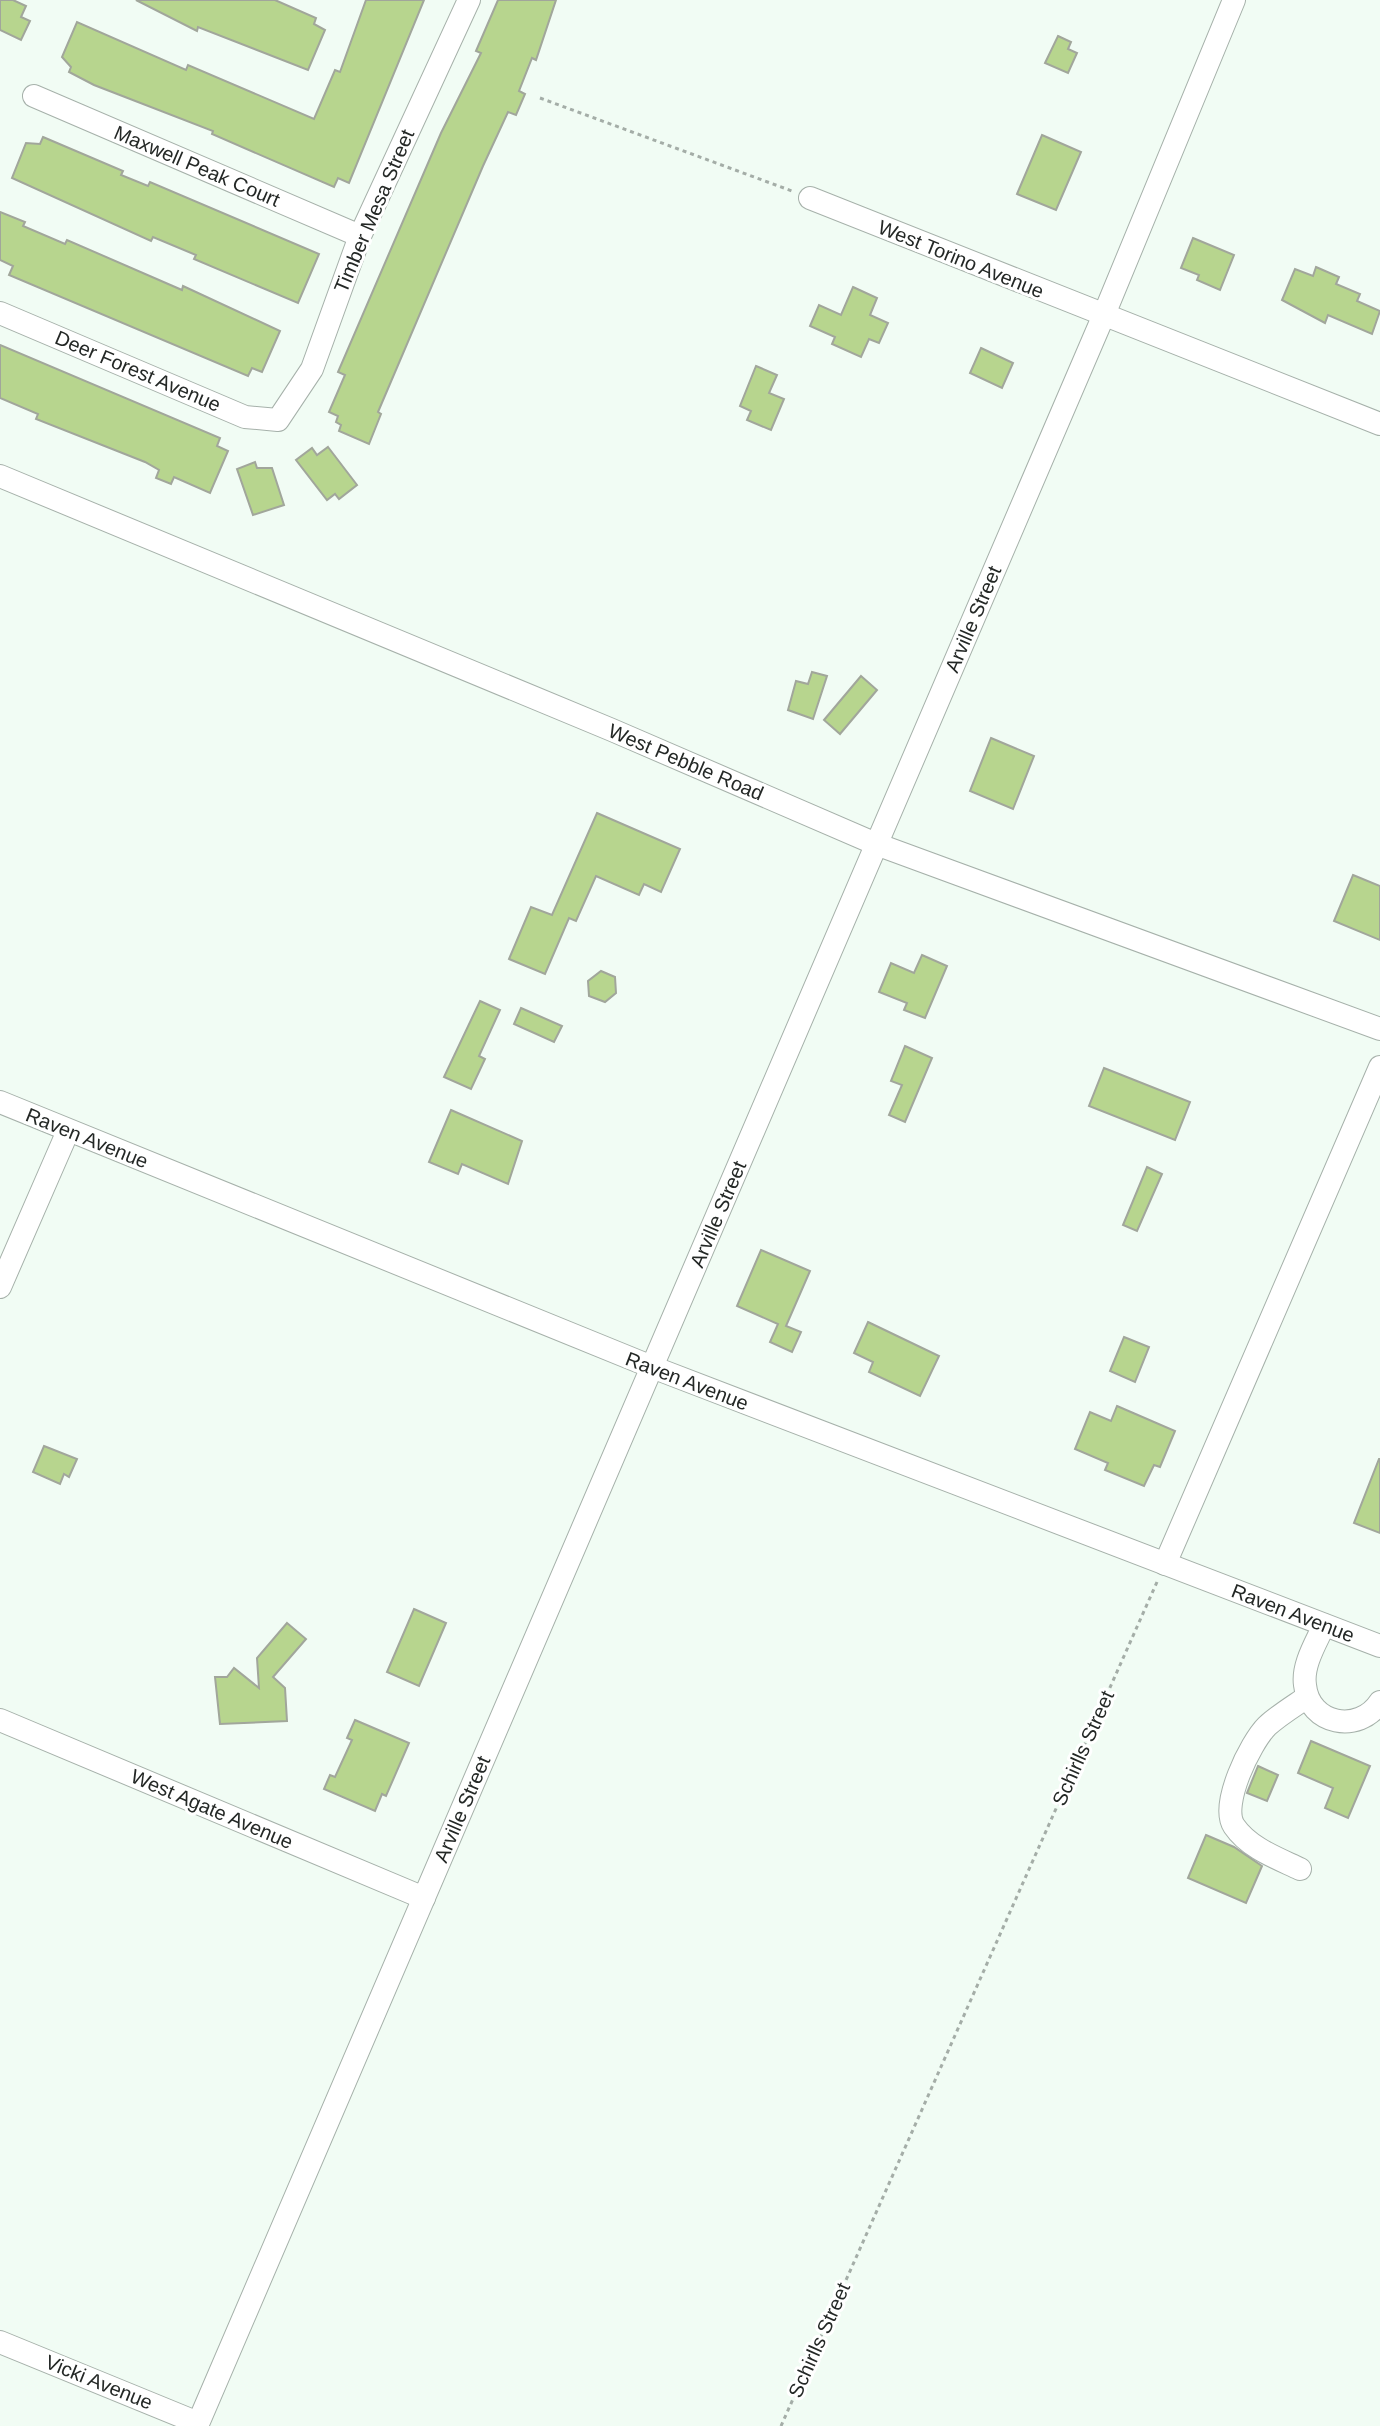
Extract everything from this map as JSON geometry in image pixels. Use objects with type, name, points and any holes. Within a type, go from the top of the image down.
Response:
[{"type":"street","name":"Timber Mesa Street","points":[[278,420],[312,369],[360,236],[469,0]]},
{"type":"street","name":"Arville Street","points":[[197,2424],[1103,317],[1234,0]]},
{"type":"street","name":"Maxwell Peak Court","points":[[34,96],[360,236]]},
{"type":"street","name":"West Torino Avenue","points":[[810,198],[1103,317],[1380,424]]},
{"type":"street","name":"Deer Forest Avenue","points":[[0,313],[245,417],[278,420]]},
{"type":"street","name":"West Pebble Road","points":[[0,476],[612,730],[876,844],[1380,1029]]},
{"type":"street","points":[[1165,1564],[1380,1067]]},
{"type":"street","name":"Raven Avenue","points":[[0,1102],[652,1367],[1380,1646]]},
{"type":"street","points":[[0,1287],[68,1131]]},
{"type":"street","points":[[1324,1625],[1305,1674],[1307,1697],[1323,1716],[1344,1722],[1364,1719],[1380,1702]]},
{"type":"street","points":[[1300,1869],[1246,1839],[1234,1826],[1228,1805],[1257,1739],[1273,1721],[1307,1697]]},
{"type":"street","name":"West Agate Avenue","points":[[0,1720],[424,1898]]},
{"type":"street","name":"Vicki Avenue","points":[[0,2342],[197,2424]]},
{"type":"path","points":[[540,98],[810,198]]},
{"type":"path","name":"Schirlls Street","points":[[781,2426],[1165,1564]]},
{"type":"building","points":[[0,0],[13,0],[26,6],[21,17],[30,21],[21,40],[0,30]]},
{"type":"building","points":[[136,0],[275,0],[316,18],[314,24],[325,30],[308,70],[198,27],[197,31]]},
{"type":"building","points":[[366,0],[424,0],[349,183],[338,178],[334,187],[212,134],[213,131],[94,85],[69,72],[71,67],[62,57],[77,22],[186,70],[188,65],[314,119],[335,70],[340,72]]},
{"type":"building","points":[[498,0],[556,0],[536,60],[532,58],[519,91],[525,94],[516,115],[508,112],[483,166],[378,412],[381,414],[369,444],[339,431],[338,416],[329,412],[345,375],[338,372],[441,133],[481,53],[476,51]]},
{"type":"building","points":[[1058,36],[1071,42],[1068,49],[1077,53],[1068,73],[1045,63]]},
{"type":"building","points":[[1042,135],[1081,152],[1056,210],[1017,194]]},
{"type":"building","points":[[43,137],[123,171],[121,175],[148,186],[150,182],[319,254],[298,303],[194,259],[196,255],[153,237],[151,241],[12,178],[26,143],[40,144]]},
{"type":"building","points":[[0,212],[25,222],[23,226],[65,244],[67,240],[182,290],[183,286],[280,331],[262,372],[252,368],[248,376],[9,275],[13,266],[0,260]]},
{"type":"building","points":[[1193,238],[1234,255],[1220,290],[1197,280],[1199,275],[1181,268]]},
{"type":"building","points":[[1316,267],[1339,277],[1336,284],[1360,294],[1357,301],[1380,311],[1372,334],[1328,315],[1325,323],[1282,300],[1295,269],[1313,276]]},
{"type":"building","points":[[853,287],[877,298],[870,315],[888,323],[879,343],[869,339],[861,357],[832,344],[835,337],[810,326],[819,305],[841,315]]},
{"type":"building","points":[[0,345],[220,438],[217,446],[228,451],[210,493],[174,477],[171,484],[156,478],[159,470],[145,462],[36,419],[38,414],[0,398]]},
{"type":"building","points":[[981,348],[1013,363],[1002,388],[970,373]]},
{"type":"building","points":[[756,366],[777,375],[769,393],[784,399],[771,430],[747,420],[751,411],[740,406]]},
{"type":"building","points":[[328,447],[357,485],[339,499],[335,494],[327,500],[296,460],[312,448],[317,455]]},
{"type":"building","points":[[255,462],[257,468],[272,468],[284,505],[253,515],[237,469]]},
{"type":"building","points":[[812,672],[827,676],[813,719],[788,710],[796,681],[808,684]]},
{"type":"building","points":[[861,676],[877,690],[840,734],[824,720]]},
{"type":"building","points":[[991,738],[1034,756],[1013,809],[970,791]]},
{"type":"building","points":[[597,813],[680,849],[661,892],[644,884],[639,895],[596,876],[576,921],[569,918],[545,974],[509,959],[531,907],[552,915]]},
{"type":"building","points":[[1353,875],[1380,886],[1380,940],[1334,921]]},
{"type":"building","points":[[922,955],[947,966],[925,1018],[904,1010],[907,1003],[879,992],[891,963],[914,973]]},
{"type":"building","points":[[601,971],[615,977],[616,993],[605,1002],[589,996],[588,981]]},
{"type":"building","points":[[480,1001],[500,1010],[479,1056],[485,1059],[471,1089],[444,1077]]},
{"type":"building","points":[[521,1008],[562,1026],[554,1042],[514,1024]]},
{"type":"building","points":[[905,1046],[932,1058],[905,1122],[889,1115],[902,1085],[891,1081]]},
{"type":"building","points":[[1104,1068],[1190,1102],[1175,1140],[1089,1106]]},
{"type":"building","points":[[451,1110],[522,1141],[508,1184],[462,1164],[458,1174],[429,1162]]},
{"type":"building","points":[[1147,1167],[1162,1174],[1137,1231],[1123,1225]]},
{"type":"building","points":[[761,1250],[810,1271],[786,1326],[801,1332],[792,1352],[770,1342],[778,1324],[737,1306]]},
{"type":"building","points":[[868,1322],[939,1356],[920,1396],[869,1372],[873,1362],[854,1353]]},
{"type":"building","points":[[1124,1337],[1149,1347],[1135,1382],[1110,1371]]},
{"type":"building","points":[[1117,1406],[1175,1431],[1160,1467],[1154,1465],[1144,1486],[1105,1470],[1108,1463],[1075,1449],[1090,1412],[1111,1421]]},
{"type":"building","points":[[44,1446],[77,1459],[69,1477],[64,1474],[60,1484],[33,1472]]},
{"type":"building","points":[[1380,1459],[1380,1533],[1354,1523]]},
{"type":"building","points":[[414,1609],[446,1623],[419,1686],[387,1672]]},
{"type":"building","points":[[287,1623],[306,1639],[273,1677],[285,1688],[287,1721],[220,1724],[215,1677],[227,1677],[234,1668],[259,1688],[257,1658]]},
{"type":"building","points":[[355,1720],[409,1743],[386,1796],[382,1794],[375,1811],[324,1789],[330,1775],[335,1777],[352,1740],[347,1738]]},
{"type":"building","points":[[1311,1741],[1370,1766],[1348,1818],[1325,1808],[1333,1788],[1298,1773]]},
{"type":"building","points":[[1258,1766],[1278,1775],[1267,1801],[1247,1793]]},
{"type":"building","points":[[1206,1835],[1234,1847],[1262,1866],[1246,1903],[1188,1878]]}]
